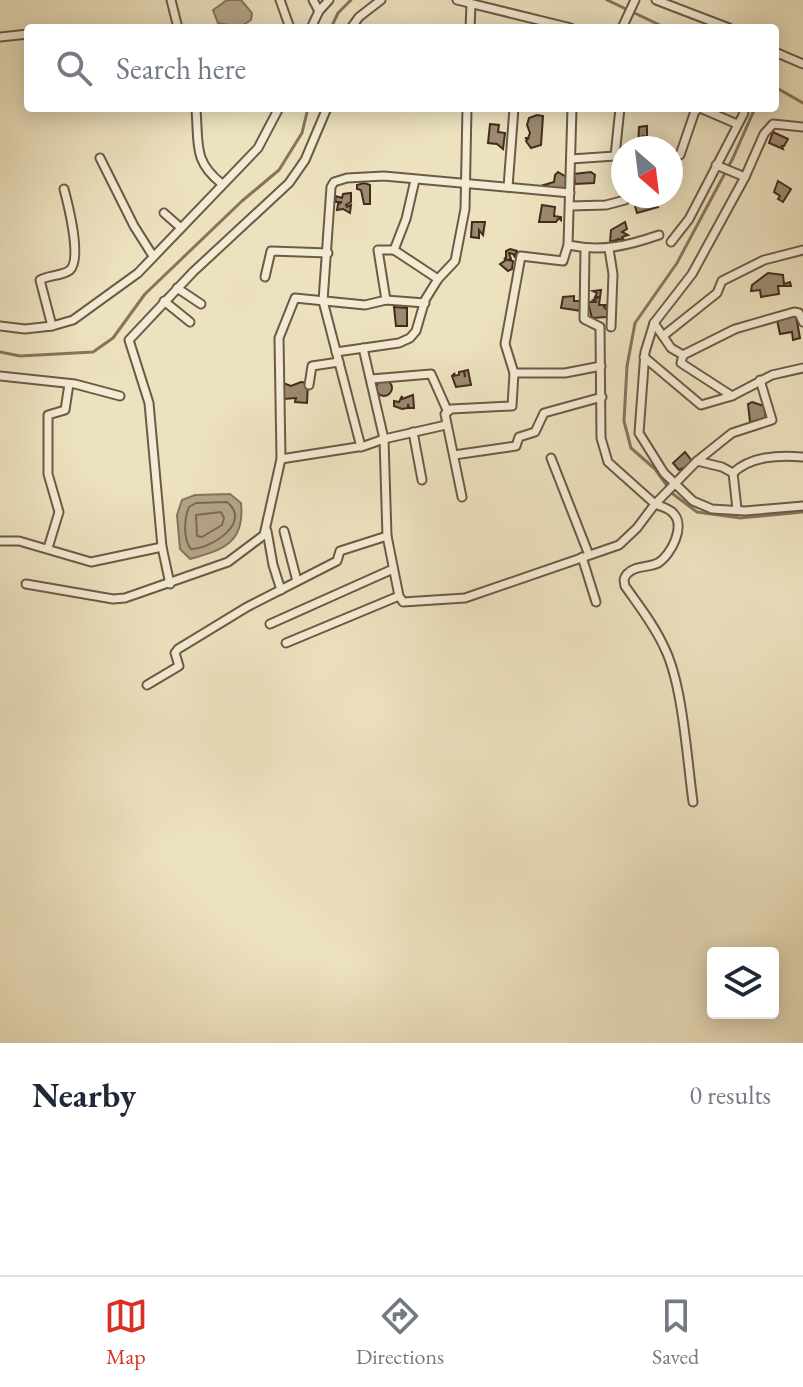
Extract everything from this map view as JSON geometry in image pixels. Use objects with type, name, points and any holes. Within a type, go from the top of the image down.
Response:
[{"type":"street","points":[[171,0],[177,24]]},
{"type":"street","points":[[280,0],[289,24]]},
{"type":"street","points":[[313,0],[319,11]]},
{"type":"street","points":[[313,24],[329,0]]},
{"type":"street","points":[[354,24],[381,0]]},
{"type":"street","points":[[457,0],[554,24]]},
{"type":"street","points":[[656,0],[719,24]]},
{"type":"street","points":[[623,24],[634,2]]},
{"type":"street","points":[[470,24],[471,5]]},
{"type":"street","points":[[518,24],[519,16]]},
{"type":"street","points":[[0,37],[24,34]]},
{"type":"street","points":[[779,54],[803,64]]},
{"type":"street","points":[[196,112],[203,168],[222,184]]},
{"type":"street","points":[[0,326],[25,329],[73,320],[138,273],[258,148],[277,112]]},
{"type":"street","points":[[169,581],[162,547],[149,403],[129,340],[177,288],[289,183],[305,160],[325,112]]},
{"type":"street","points":[[336,352],[399,343],[410,338],[416,331],[425,303],[438,279],[455,261],[462,231],[466,184],[467,112]]},
{"type":"street","points":[[508,187],[514,112]]},
{"type":"street","points":[[447,410],[512,406],[514,373],[505,344],[521,256],[563,261],[568,245],[572,112]]},
{"type":"street","points":[[571,159],[615,156],[620,112]]},
{"type":"street","points":[[683,146],[695,112]]},
{"type":"street","points":[[709,112],[737,124]]},
{"type":"street","points":[[671,242],[689,219],[719,166],[744,112]]},
{"type":"street","points":[[803,127],[773,124],[764,134],[745,177],[692,274],[654,323],[644,357],[639,433],[652,458],[693,501],[712,509],[745,511],[803,506]]},
{"type":"street","points":[[100,158],[134,226],[153,256]]},
{"type":"street","points":[[719,166],[745,177]]},
{"type":"street","points":[[361,447],[323,301],[331,187],[334,182],[384,176],[570,193]]},
{"type":"street","points":[[394,250],[406,219],[415,180]]},
{"type":"street","points":[[52,326],[40,280],[68,272],[73,264],[73,227],[64,189]]},
{"type":"street","points":[[570,206],[611,204]]},
{"type":"street","points":[[164,213],[181,228]]},
{"type":"street","points":[[568,245],[609,249],[659,235]]},
{"type":"street","points":[[585,249],[584,319],[600,327],[601,438],[608,462],[655,504],[671,511],[679,525],[674,542],[659,562],[628,572],[624,578],[625,586],[657,632],[671,664],[693,802]]},
{"type":"street","points":[[609,249],[613,274],[611,327]]},
{"type":"street","points":[[386,300],[378,250],[394,250],[438,279]]},
{"type":"street","points":[[663,336],[717,293],[722,281],[764,260],[803,250]]},
{"type":"street","points":[[265,277],[270,252],[328,253]]},
{"type":"street","points":[[177,288],[201,304]]},
{"type":"street","points":[[281,590],[267,529],[281,459],[279,338],[295,298],[365,305],[386,300],[425,303]]},
{"type":"street","points":[[164,301],[190,322]]},
{"type":"street","points":[[732,396],[681,363],[683,355],[735,329],[794,312],[799,313],[803,322]]},
{"type":"street","points":[[654,323],[671,348],[683,355]]},
{"type":"street","points":[[363,348],[384,439],[387,536],[393,569],[399,596],[403,602],[410,603],[465,598],[619,545],[697,461],[732,433],[772,420],[760,380]]},
{"type":"street","points":[[644,357],[701,405],[732,396],[760,380],[803,368]]},
{"type":"street","points":[[309,385],[312,366],[339,362]]},
{"type":"street","points":[[514,373],[565,373],[601,366]]},
{"type":"street","points":[[371,379],[431,374],[447,410],[446,425],[462,497]]},
{"type":"street","points":[[0,376],[69,384],[120,396]]},
{"type":"street","points":[[48,548],[59,512],[48,471],[48,415],[65,410],[69,384]]},
{"type":"street","points":[[454,455],[516,446],[519,437],[535,432],[543,414],[602,397]]},
{"type":"street","points":[[281,459],[361,447],[446,425]]},
{"type":"street","points":[[413,432],[422,480]]},
{"type":"street","points":[[733,473],[745,462],[803,457]]},
{"type":"street","points":[[551,458],[586,556],[596,602]]},
{"type":"street","points":[[697,461],[733,473]]},
{"type":"street","points":[[733,473],[737,509]]},
{"type":"street","points":[[26,584],[113,599],[136,596],[236,558],[267,529]]},
{"type":"street","points":[[284,531],[297,581]]},
{"type":"street","points":[[147,685],[179,666],[175,653],[178,649],[247,607],[337,561],[340,551],[387,536]]},
{"type":"street","points":[[0,541],[15,540],[91,562],[162,547]]},
{"type":"street","points":[[270,624],[393,569]]},
{"type":"street","points":[[286,643],[399,596]]},
{"type":"water","points":[[227,0],[241,0],[252,13],[251,20],[245,24],[218,23],[213,10]]},
{"type":"water","points":[[230,494],[241,503],[240,527],[236,535],[222,548],[190,559],[180,549],[177,515],[182,500],[195,495]]},
{"type":"building","points":[[543,116],[541,145],[531,148],[525,138],[530,133],[527,125],[529,118]]},
{"type":"building","points":[[490,124],[499,125],[498,132],[505,133],[503,149],[497,144],[488,143]]},
{"type":"building","points":[[647,126],[647,136],[639,136],[639,127]]},
{"type":"building","points":[[773,132],[788,139],[783,149],[769,143]]},
{"type":"building","points":[[558,172],[565,176],[569,173],[569,190],[556,190],[544,185],[554,182]]},
{"type":"building","points":[[591,172],[595,175],[594,183],[575,184],[574,174]]},
{"type":"building","points":[[778,181],[791,189],[783,202],[774,192]]},
{"type":"building","points":[[357,185],[370,185],[370,204],[364,204],[361,190],[357,189]]},
{"type":"building","points":[[351,193],[351,202],[346,205],[351,205],[350,213],[337,210],[342,202],[336,202],[335,196],[342,198],[343,194]]},
{"type":"building","points":[[542,205],[555,207],[554,216],[561,217],[561,220],[539,222]]},
{"type":"building","points":[[636,208],[654,208],[637,213]]},
{"type":"building","points":[[472,222],[485,222],[483,235],[479,230],[479,238],[471,237]]},
{"type":"building","points":[[625,222],[627,229],[622,232],[628,235],[622,237],[624,240],[618,239],[617,243],[616,240],[610,242],[611,230]]},
{"type":"building","points":[[510,249],[519,255],[517,260],[509,253],[511,259],[508,260],[513,261],[512,269],[508,271],[500,264],[506,260],[506,251]]},
{"type":"building","points":[[768,273],[783,275],[784,284],[790,282],[791,286],[778,286],[779,294],[761,297],[760,290],[751,291],[752,285]]},
{"type":"building","points":[[601,290],[599,305],[607,305],[604,307],[607,317],[592,318],[588,302],[597,302],[593,300],[599,297],[595,297],[597,293],[593,291]]},
{"type":"building","points":[[574,296],[574,301],[583,301],[582,311],[561,308],[563,297]]},
{"type":"building","points":[[394,307],[407,308],[407,326],[396,326]]},
{"type":"building","points":[[796,316],[800,338],[793,340],[792,332],[780,334],[777,320]]},
{"type":"building","points":[[468,370],[471,385],[456,387],[452,376]]},
{"type":"building","points":[[384,380],[392,388],[384,396],[376,388]]},
{"type":"building","points":[[283,383],[291,386],[308,383],[307,403],[295,402],[296,398],[284,399]]},
{"type":"building","points":[[413,395],[414,408],[409,408],[408,404],[408,408],[402,409],[394,406],[394,401],[399,402],[402,396],[402,399]]},
{"type":"building","points":[[752,402],[764,406],[766,419],[750,422],[748,404]]},
{"type":"building","points":[[685,452],[692,461],[679,470],[673,463]]},
{"type":"waterway","points":[[333,24],[338,13],[351,0]]},
{"type":"waterway","points":[[607,0],[658,24]]},
{"type":"waterway","points":[[779,89],[803,103]]},
{"type":"waterway","points":[[0,352],[20,356],[93,352],[113,338],[145,294],[279,170],[302,133],[307,112]]},
{"type":"waterway","points":[[753,112],[733,158],[677,263],[635,323],[627,366],[624,421],[631,448],[655,469],[673,494],[697,512],[740,518],[803,512]]}]
